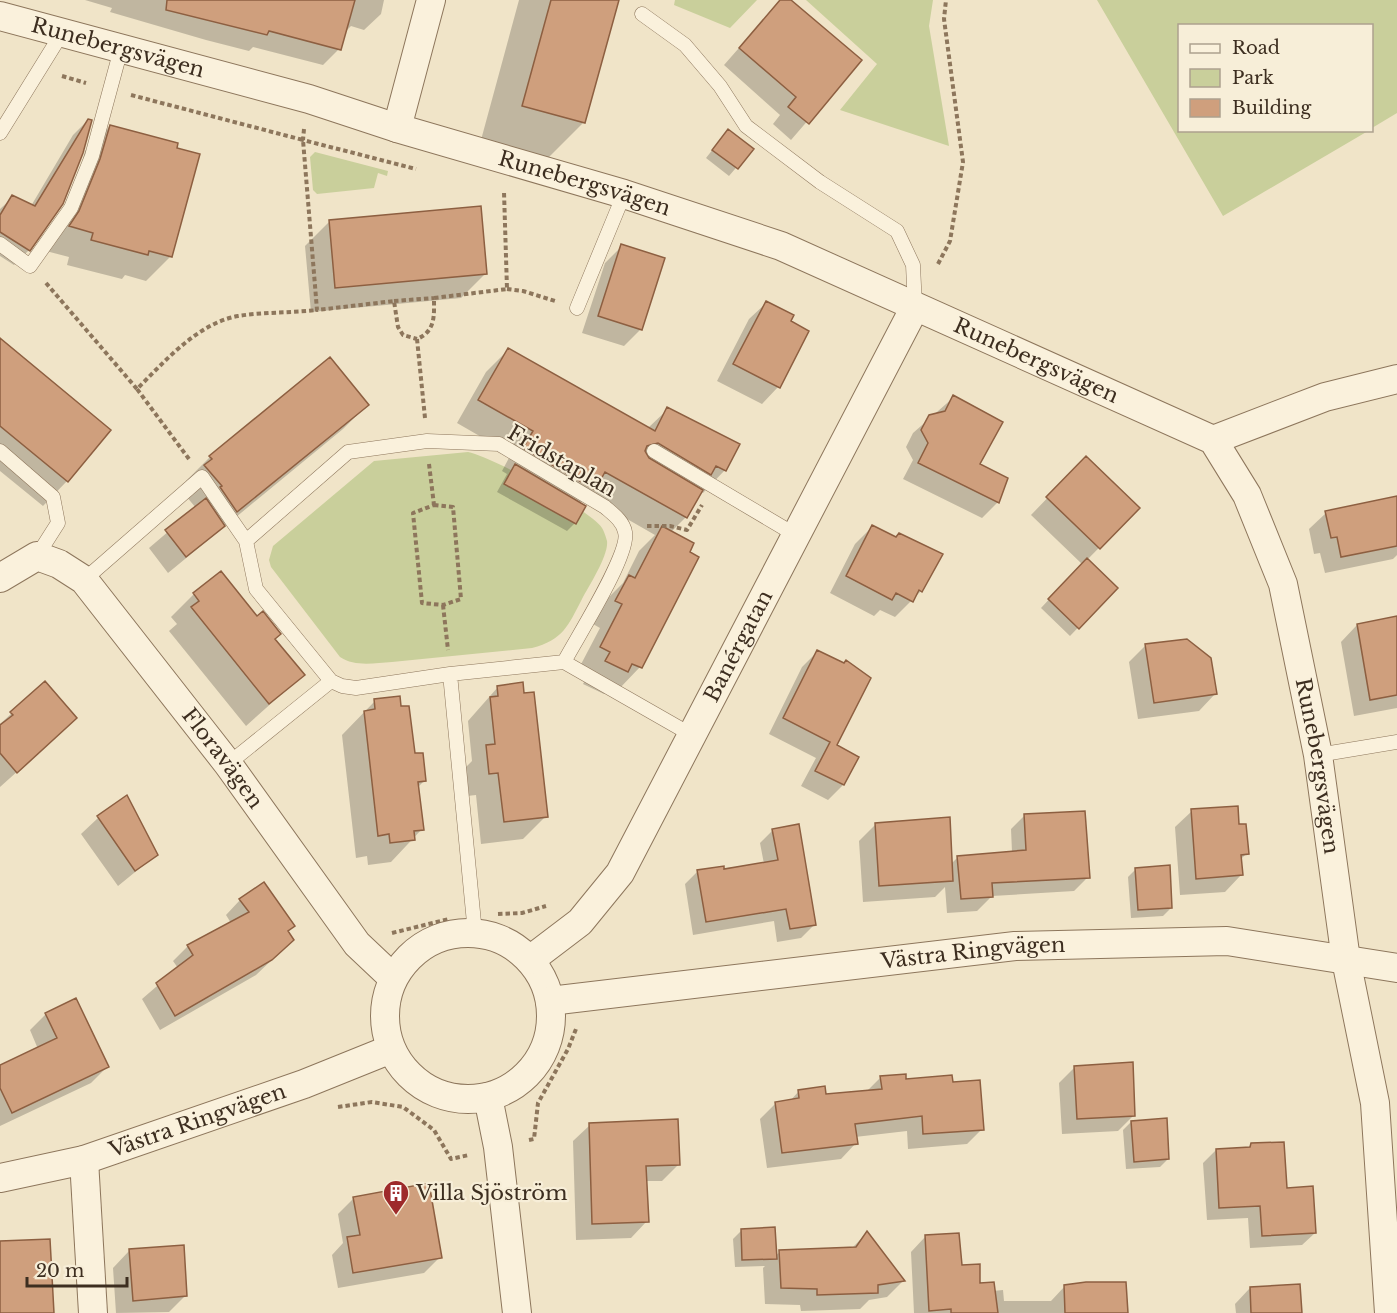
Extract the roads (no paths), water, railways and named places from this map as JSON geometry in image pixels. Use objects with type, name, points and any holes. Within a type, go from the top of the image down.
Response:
[{"type":"street","points":[[397,128],[431,0]]},
{"type":"street","name":"Runebergsvägen","points":[[0,16],[309,99],[397,128],[624,194],[781,246],[1213,440],[1247,495],[1283,584],[1318,755],[1346,960],[1375,1103],[1389,1313]]},
{"type":"street","name":"Banérgatan","points":[[530,960],[579,922],[620,873],[794,534],[915,307]]},
{"type":"street","points":[[1213,440],[1325,397],[1397,379]]},
{"type":"street","points":[[0,578],[37,556]]},
{"type":"street","name":"Floravägen","points":[[37,556],[59,564],[84,580],[228,764],[357,944],[393,978]]},
{"type":"street","points":[[475,933],[495,937],[514,946],[530,960],[543,979],[550,1001],[551,1026],[544,1051],[531,1071],[512,1088],[488,1097],[465,1100],[442,1095],[421,1085],[403,1069],[391,1049],[385,1026],[386,1001],[393,978],[408,958],[427,943],[450,934],[475,933]]},
{"type":"street","name":"Västra Ringvägen","points":[[550,1001],[1015,946],[1227,941],[1397,968]]},
{"type":"street","name":"Västra Ringvägen","points":[[0,1178],[84,1160],[304,1084],[391,1049]]},
{"type":"street","points":[[488,1097],[498,1147],[517,1313]]},
{"type":"street","points":[[84,1160],[93,1313]]},
{"type":"lane","points":[[642,14],[685,45],[720,86],[746,126],[820,182],[897,231],[913,265],[915,307]]},
{"type":"lane","points":[[0,133],[62,33]]},
{"type":"lane","points":[[0,244],[30,266],[71,208],[92,156],[121,49]]},
{"type":"lane","points":[[577,308],[624,194]]},
{"type":"lane","name":"Fridstaplan","points":[[246,541],[348,452],[427,441],[499,444],[605,507],[620,520],[626,534],[622,558],[564,663]]},
{"type":"lane","points":[[0,451],[53,497],[58,523],[37,556]]},
{"type":"lane","points":[[654,451],[794,534]]},
{"type":"lane","points":[[84,580],[202,477],[246,541],[256,589],[332,681],[342,686],[356,688],[450,674],[564,663],[690,734]]},
{"type":"lane","points":[[450,674],[475,933]]},
{"type":"lane","points":[[228,764],[332,681]]},
{"type":"lane","points":[[1318,755],[1397,742]]},
{"type":"place","name":"Villa Sjöström","points":[[396,1216]]}]
